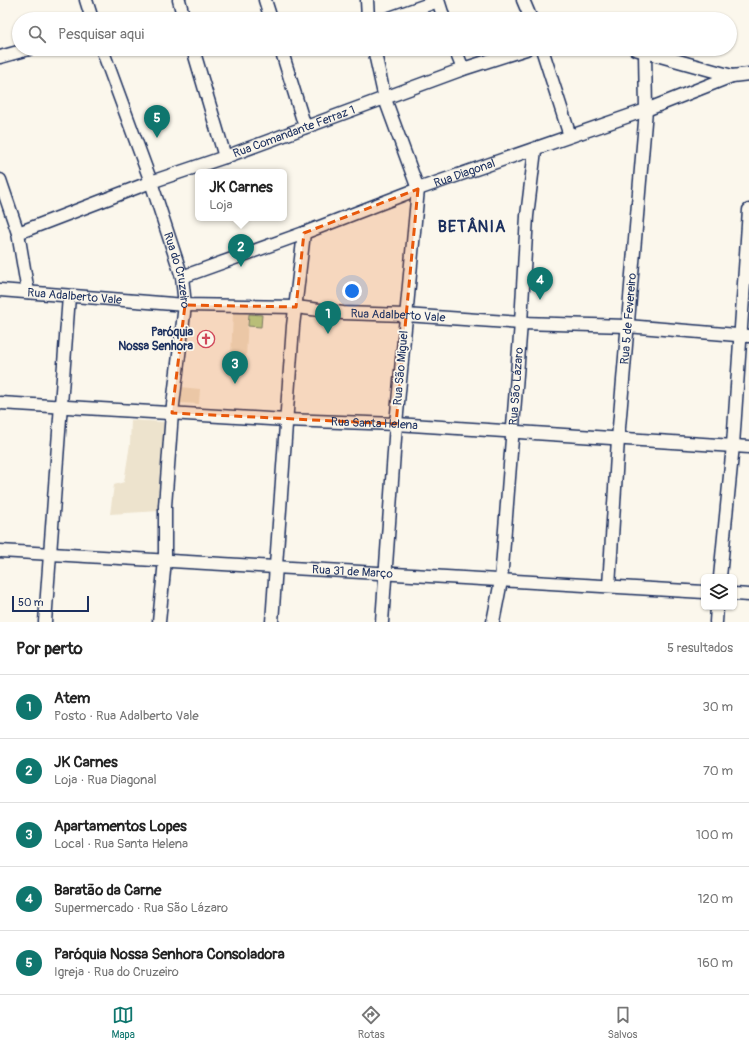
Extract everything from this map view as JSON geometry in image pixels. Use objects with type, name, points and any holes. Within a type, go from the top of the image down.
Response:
[{"type":"street","points":[[86,0],[90,12]]},
{"type":"street","points":[[179,0],[182,12]]},
{"type":"street","points":[[265,0],[269,12]]},
{"type":"street","points":[[367,0],[368,12]]},
{"type":"street","points":[[523,0],[528,12]]},
{"type":"street","points":[[407,12],[438,1],[442,12]]},
{"type":"street","points":[[0,57],[12,54]]},
{"type":"street","name":"Rua do Cruzeiro","points":[[105,56],[151,182],[182,277],[185,305],[172,413],[165,506],[165,560],[159,622]]},
{"type":"street","points":[[195,56],[225,157]]},
{"type":"street","points":[[282,56],[305,127]]},
{"type":"street","name":"Rua São Miguel","points":[[376,56],[385,99],[418,189],[405,315],[382,622]]},
{"type":"street","points":[[457,56],[462,69]]},
{"type":"street","name":"Rua Comandante Ferraz 1","points":[[18,233],[151,182],[385,99],[462,69],[504,56]]},
{"type":"street","points":[[544,56],[570,136]]},
{"type":"street","name":"Rua 5 de Fevereiro","points":[[610,586],[618,439],[646,110],[641,56]]},
{"type":"street","points":[[661,56],[732,76]]},
{"type":"street","name":"Rua Diagonal","points":[[182,277],[304,233],[418,189],[535,150],[570,136],[646,110],[732,76],[749,74]]},
{"type":"street","name":"Rua São Lázaro","points":[[493,622],[502,580],[521,322],[527,216],[535,150]]},
{"type":"street","points":[[0,180],[18,233],[28,292]]},
{"type":"street","points":[[720,574],[744,335],[749,210]]},
{"type":"street","points":[[272,622],[286,420],[304,233]]},
{"type":"street","name":"Rua Adalberto Vale","points":[[0,290],[185,305],[296,307],[343,313],[627,326],[744,335]]},
{"type":"street","points":[[46,622],[68,296]]},
{"type":"street","name":"Rua Santa Helena","points":[[0,403],[286,420],[396,424],[749,447]]},
{"type":"street","name":"Rua 31 de Março","points":[[0,551],[701,592]]},
{"type":"street","points":[[737,594],[749,595]]},
{"type":"street","points":[[716,622],[717,610]]},
{"type":"highlighted area","points":[[418,189],[396,424],[172,413],[185,305],[296,307],[304,233]]},
{"type":"shaded area","points":[[233,313],[248,313],[246,360],[231,358]]},
{"type":"shaded area","points":[[180,387],[200,389],[199,404],[179,403]]},
{"type":"shaded area","points":[[131,420],[165,422],[159,511],[110,514],[114,485],[124,482],[130,444]]},
{"type":"green space","points":[[249,314],[262,315],[261,327],[248,326]]},
{"type":"place","name":"Paróquia Nossa Senhora Consoladora","points":[[157,138]]},
{"type":"place","name":"JK Carnes","points":[[241,267]]},
{"type":"place","name":"Baratão da Carne","points":[[540,300]]},
{"type":"place","name":"Atem","points":[[328,334]]},
{"type":"place","name":"Paróquia Nossa Senhora","points":[[206,339]]},
{"type":"place","name":"Apartamentos Lopes","points":[[235,384]]},
{"type":"district","name":"BETÂNIA","points":[[472,227]]}]
